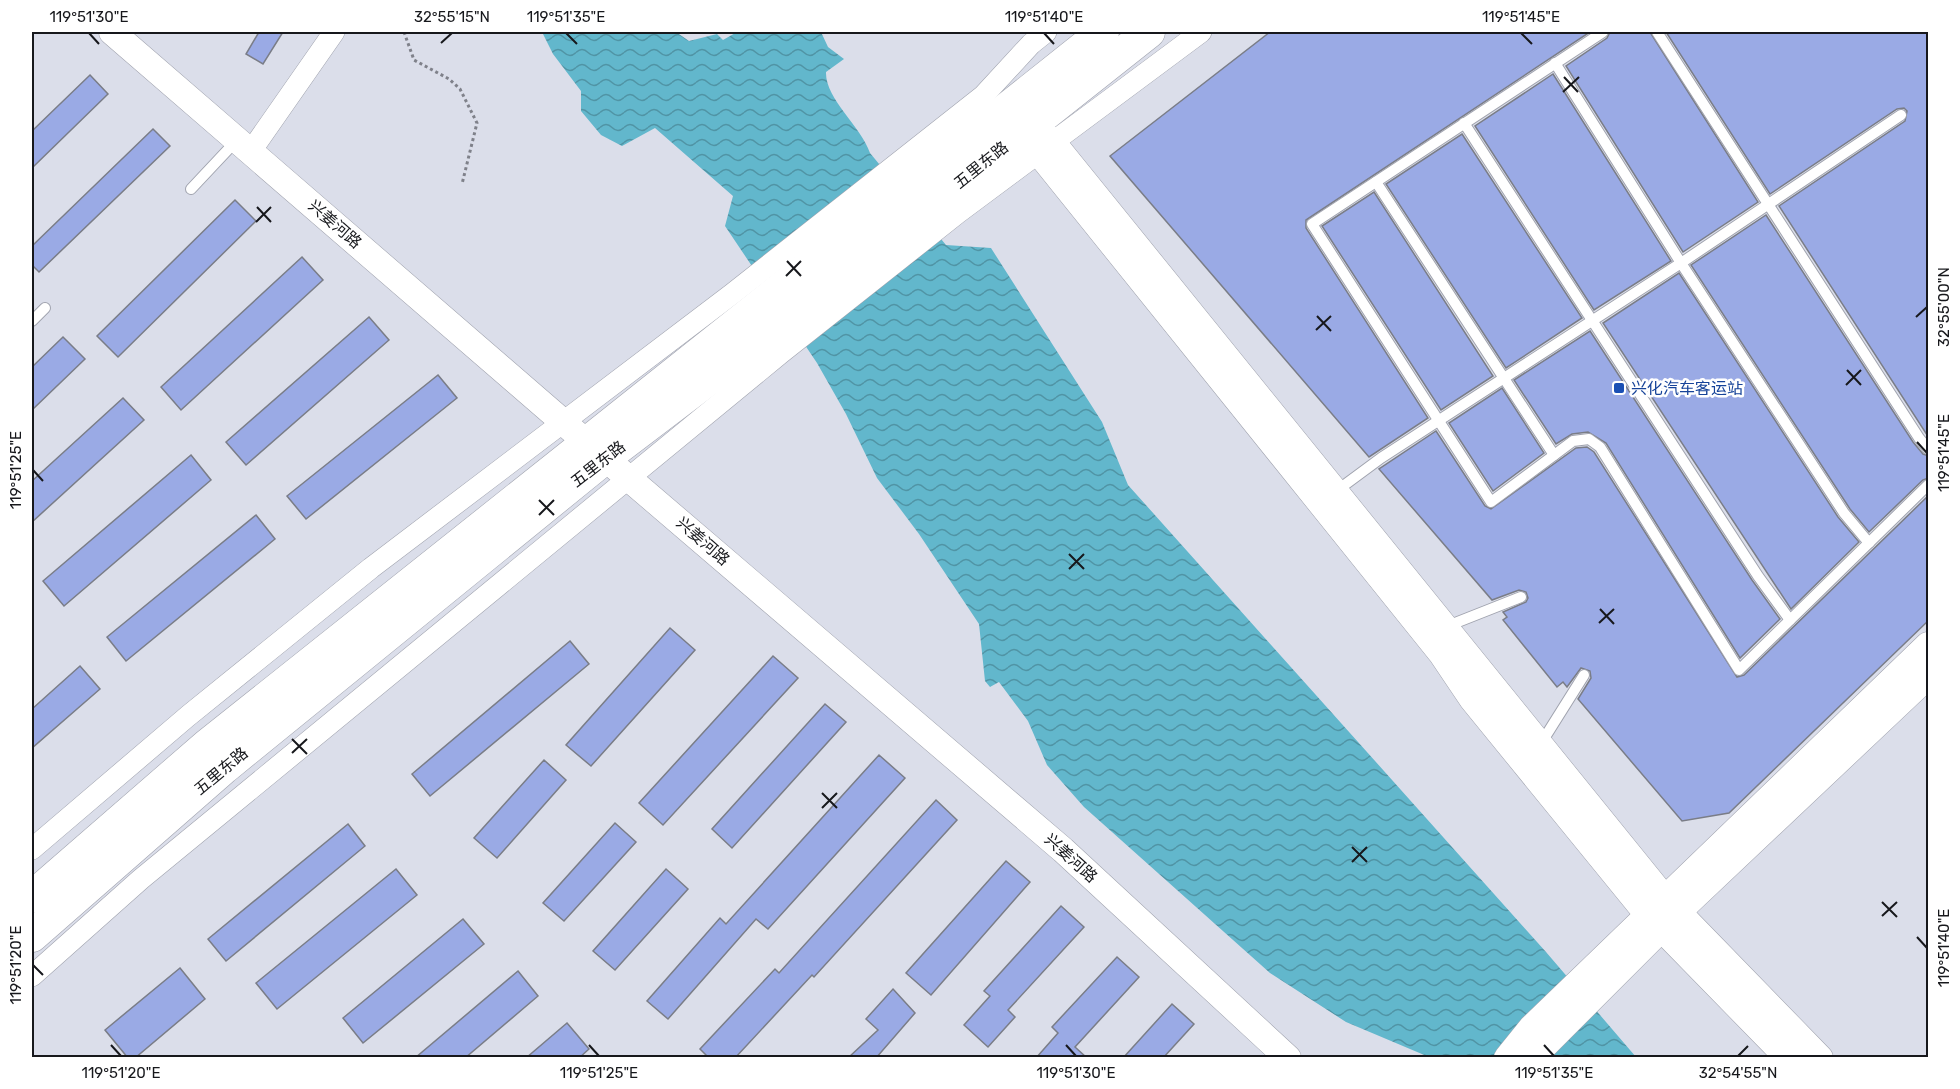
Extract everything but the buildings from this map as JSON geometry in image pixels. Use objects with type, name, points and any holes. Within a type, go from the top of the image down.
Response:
[{"type":"main road","name":"五里东路","points":[[32,897],[206,746],[584,440],[758,323],[935,184],[1103,32]]},
{"type":"main road","name":"五里东路","points":[[935,184],[1037,138],[1149,32]]},
{"type":"main road","name":"五里东路","points":[[32,936],[224,768],[584,440]]},
{"type":"street","name":"兴姜河路","points":[[112,32],[628,478],[1064,850],[1288,1058]]},
{"type":"street","points":[[244,146],[334,32]]},
{"type":"street","points":[[32,849],[188,716],[343,590],[584,440],[758,323],[935,184],[983,96],[1031,44],[1046,32]]},
{"type":"street","points":[[1201,32],[1037,138],[1328,497],[1445,627],[1540,746],[1663,913],[1820,1058]]},
{"type":"street","points":[[32,976],[141,879],[628,478],[758,323]]},
{"type":"street","points":[[1328,497],[1472,699],[1663,913],[1788,1058]]},
{"type":"street","points":[[1532,1058],[1585,989],[1929,645]]},
{"type":"street","points":[[1663,913],[1929,676]]},
{"type":"street","points":[[1506,1058],[1532,1027],[1585,989]]},
{"type":"lane","points":[[1603,32],[1312,224],[1491,502],[1573,441],[1588,439],[1600,447],[1739,670],[1929,485]]},
{"type":"lane","points":[[1657,32],[1913,428],[1929,448]]},
{"type":"lane","points":[[1555,63],[1681,263],[1844,513],[1869,543]]},
{"type":"lane","points":[[1328,497],[1438,421],[1681,263],[1901,115]]},
{"type":"lane","points":[[1464,123],[1758,576],[1790,620]]},
{"type":"lane","points":[[191,189],[244,146]]},
{"type":"lane","points":[[1376,182],[1554,455]]},
{"type":"lane","points":[[32,321],[45,308]]},
{"type":"lane","points":[[1445,627],[1521,597]]},
{"type":"lane","points":[[1540,746],[1584,675]]},
{"type":"path","points":[[405,32],[414,60],[460,89],[477,123],[462,184]]},
{"type":"water","points":[[542,32],[676,32],[689,41],[717,34],[723,40],[737,32],[821,32],[828,47],[844,59],[826,72],[831,92],[870,153],[946,245],[991,248],[1102,422],[1128,485],[1546,952],[1636,1057],[1429,1057],[1346,1022],[1270,973],[1084,807],[1047,765],[1028,721],[999,682],[990,687],[985,681],[979,624],[919,534],[877,478],[846,414],[817,363],[725,226],[733,196],[655,128],[622,146],[601,135],[581,111],[581,91],[553,54]]},
{"type":"place","name":"兴化汽车客运站","points":[[1619,388]]}]
